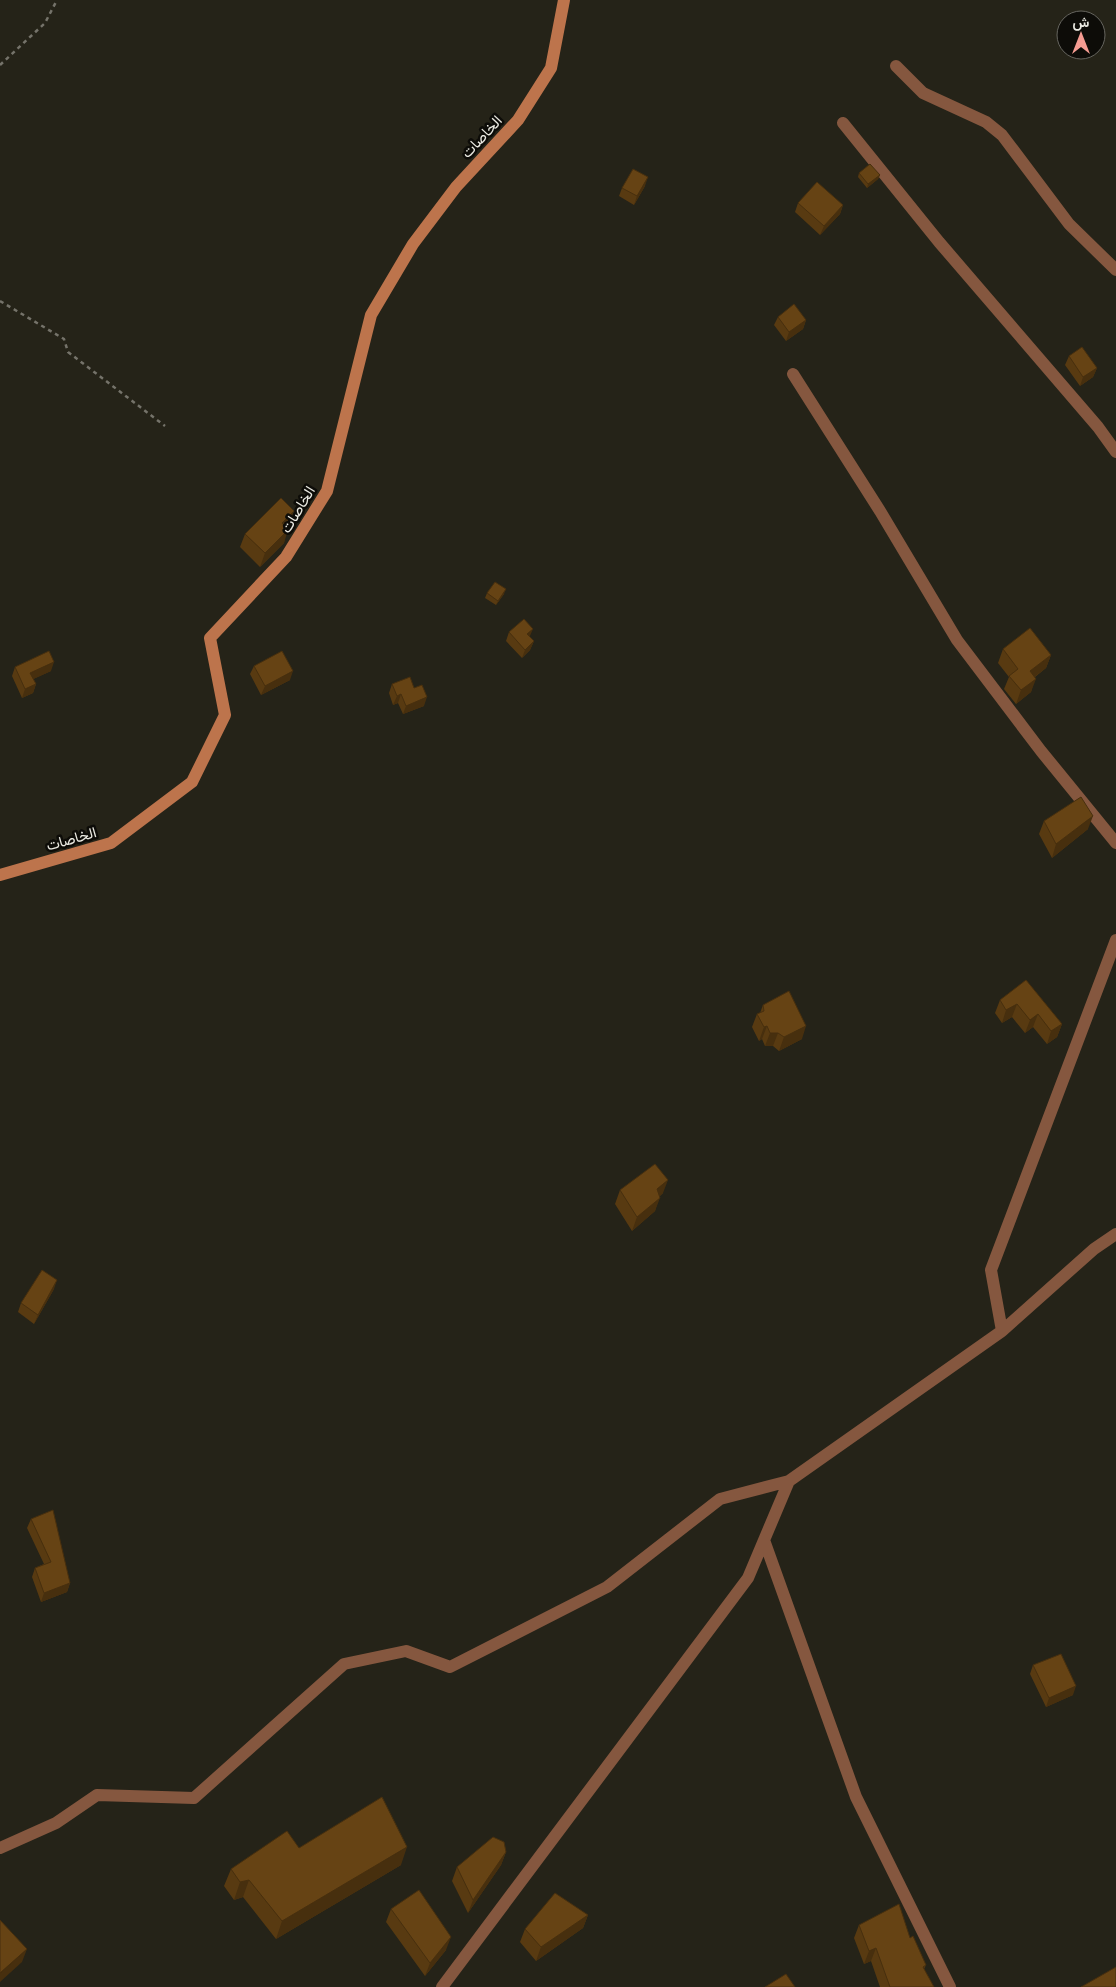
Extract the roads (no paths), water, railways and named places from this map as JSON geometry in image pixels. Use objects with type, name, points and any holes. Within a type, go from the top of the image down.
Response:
[{"type":"street","name":"الخاصات","points":[[0,875],[111,843],[192,782],[225,715],[210,638],[286,557],[327,491],[371,315],[412,244],[456,188],[518,120],[551,68],[564,0]]},
{"type":"street","points":[[896,66],[923,93],[986,122],[1002,135],[1069,224],[1116,270]]},
{"type":"street","points":[[843,123],[939,242],[1098,427],[1116,452]]},
{"type":"street","points":[[793,374],[880,511],[957,640],[1041,751],[1116,843]]},
{"type":"street","points":[[1002,1331],[991,1270],[1116,940]]},
{"type":"street","points":[[0,1848],[56,1823],[97,1795],[194,1798],[344,1664],[406,1651],[450,1667],[607,1587],[720,1499],[789,1481],[1002,1331],[1094,1249],[1116,1234]]},
{"type":"street","points":[[442,1987],[748,1578],[789,1481]]},
{"type":"street","points":[[764,1540],[856,1796],[950,1987]]}]
